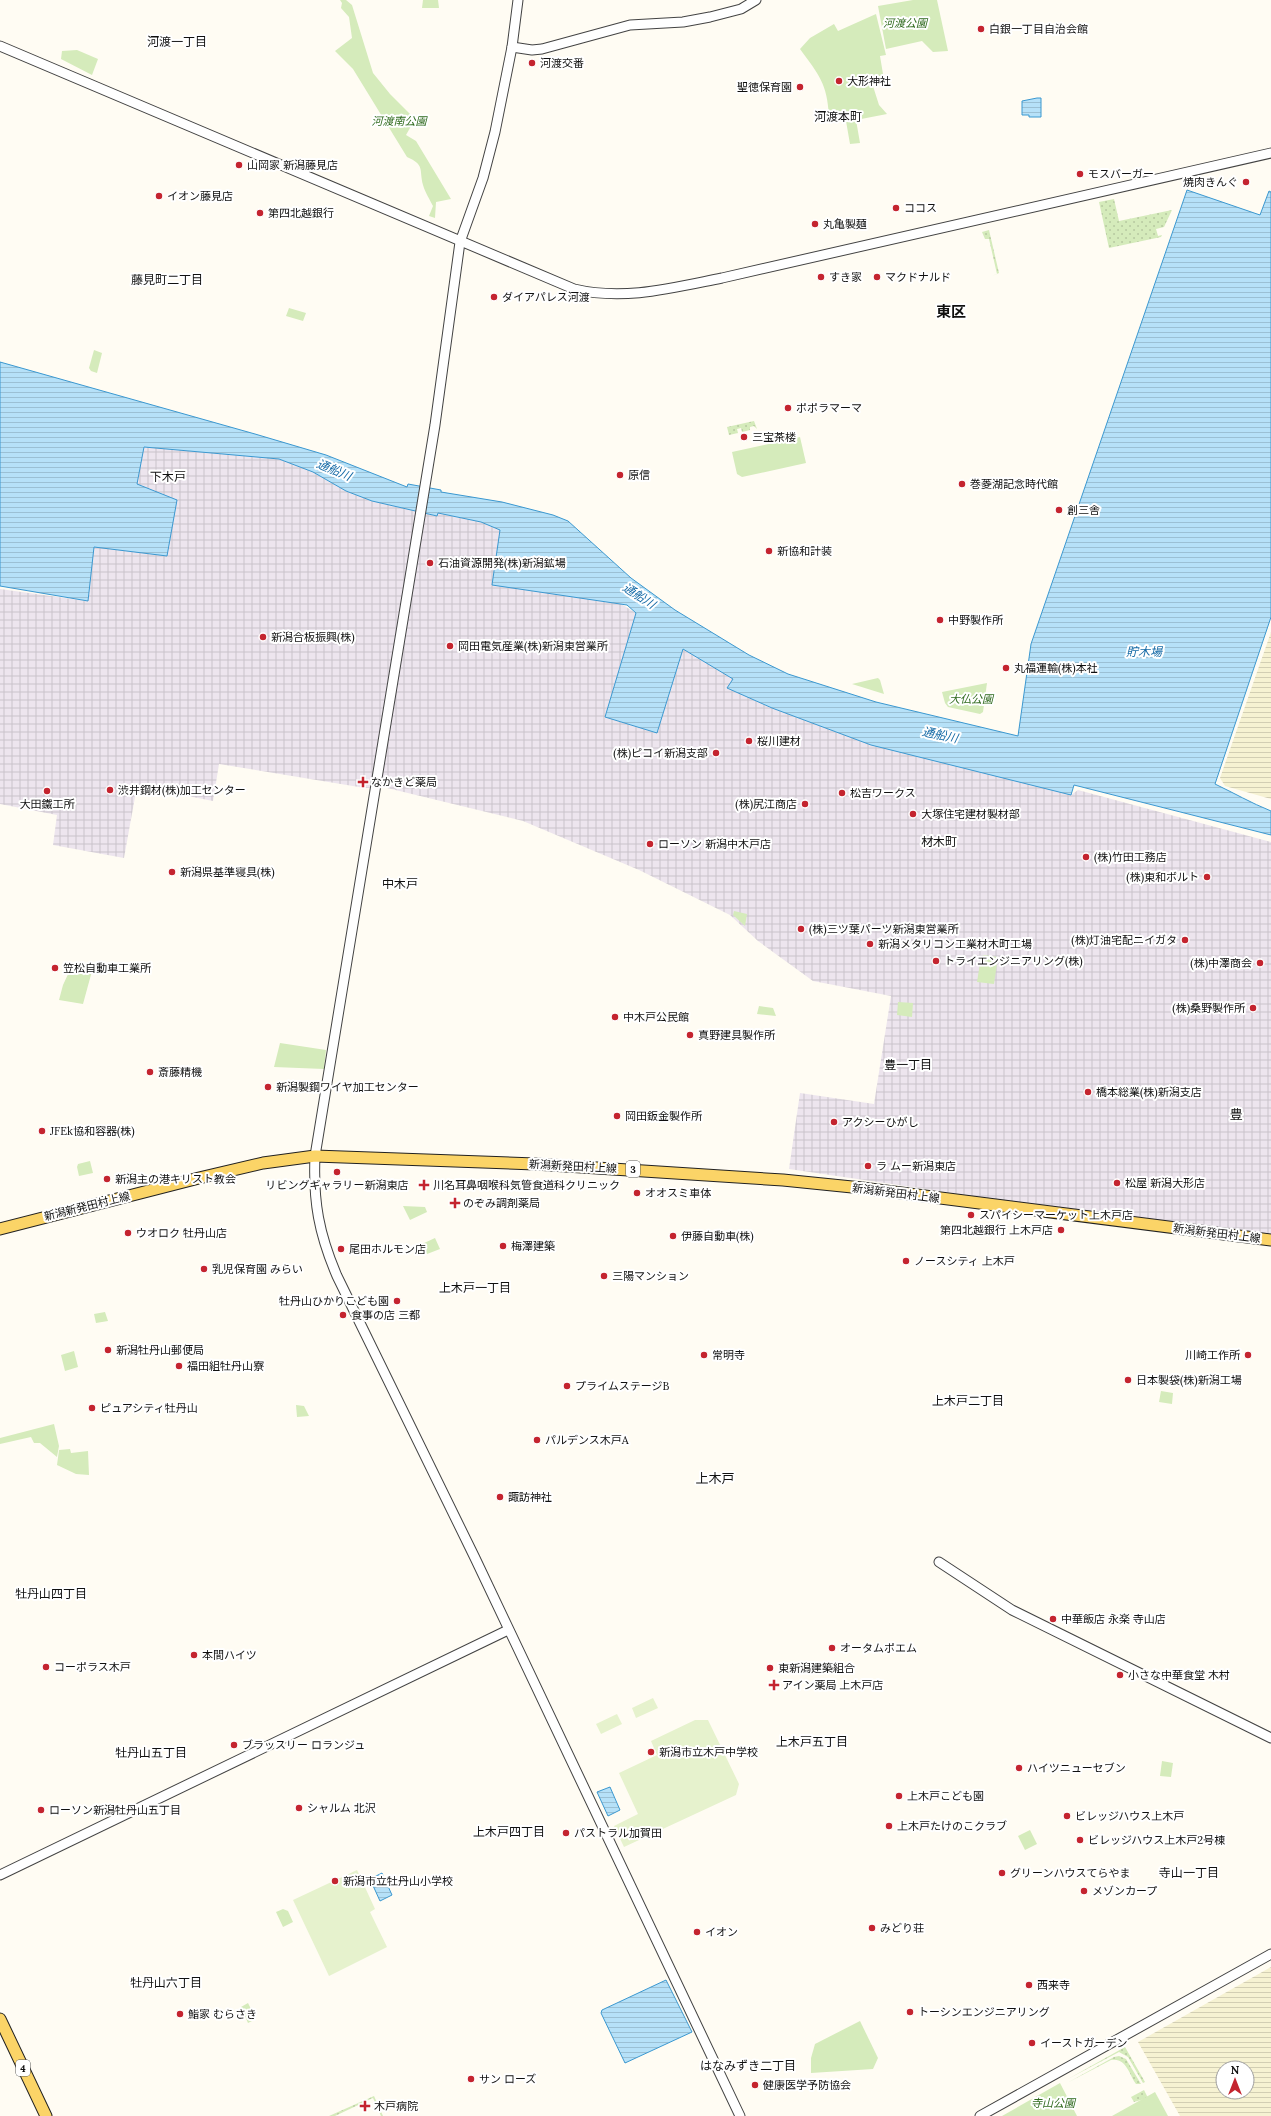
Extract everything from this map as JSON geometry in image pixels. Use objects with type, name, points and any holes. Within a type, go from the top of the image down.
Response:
[{"type":"main road","name":"新潟新発田村上線","points":[[0,1229],[263,1163],[315,1156],[535,1164],[783,1180],[862,1188],[1271,1240]]},
{"type":"main road","name":"4","points":[[0,2019],[46,2116]]},
{"type":"main road","name":"4","points":[[0,2034],[39,2116]]},
{"type":"street","points":[[518,0],[512,46],[502,101],[484,174],[460,242],[425,482],[315,1156],[316,1207],[326,1251],[740,2116]]},
{"type":"street","points":[[512,46],[532,50],[542,49],[630,25],[683,22],[710,17],[741,9],[756,0]]},
{"type":"street","points":[[0,46],[574,289],[607,295],[630,294],[729,276],[1271,153]]},
{"type":"street","points":[[939,1562],[1012,1610],[1271,1738]]},
{"type":"street","points":[[0,1875],[508,1630]]},
{"type":"street","points":[[980,2116],[1271,1954]]},
{"type":"shaded area","points":[[144,447],[279,459],[313,472],[346,491],[372,501],[436,516],[437,513],[481,522],[500,530],[636,613],[605,717],[657,733],[683,649],[733,679],[728,688],[769,707],[871,745],[1071,795],[1078,790],[1271,842],[1271,1237],[1130,1219],[789,1169],[800,1093],[874,1104],[891,996],[813,981],[758,941],[730,915],[639,870],[523,821],[383,787],[365,788],[219,764],[213,801],[137,786],[124,858],[53,845],[57,815],[0,804],[0,589],[87,601],[94,547],[136,484]]},
{"type":"shaded area","points":[[1271,632],[1271,799],[1225,786],[1220,778]]},
{"type":"shaded area","points":[[1271,1967],[1271,2116],[1180,2116],[1138,2042]]},
{"type":"green space","name":"河渡南公園","points":[[340,0],[346,0],[352,5],[373,73],[390,94],[415,119],[406,135],[416,141],[451,199],[436,202],[435,218],[429,216],[433,206],[424,188],[419,165],[417,162],[407,157],[353,69],[335,51],[352,38],[349,17],[341,8],[342,3]]},
{"type":"green space","points":[[423,0],[438,0],[439,8],[422,8]]},
{"type":"green space","name":"河渡公園","points":[[913,0],[937,0],[948,51],[933,52],[922,41],[886,49],[878,6]]},
{"type":"green space","points":[[876,14],[886,55],[880,56],[884,80],[872,83],[879,105],[887,114],[856,120],[860,143],[850,144],[846,121],[838,121],[837,116],[829,116],[826,95],[821,80],[800,49],[810,38],[834,24],[838,31]]},
{"type":"green space","points":[[77,50],[98,59],[92,75],[61,59],[62,51]]},
{"type":"green space","points":[[1114,199],[1119,221],[1172,210],[1164,227],[1156,229],[1158,236],[1162,235],[1161,237],[1109,248],[1099,202]]},
{"type":"green space","points":[[989,230],[999,273],[997,274],[989,239],[985,239],[982,232]]},
{"type":"green space","points":[[289,308],[306,313],[303,321],[286,316]]},
{"type":"green space","points":[[94,350],[102,353],[97,373],[91,371],[89,368]]},
{"type":"green space","points":[[754,421],[757,429],[754,426],[750,427],[750,430],[742,432],[741,428],[737,429],[738,433],[729,435],[727,427]]},
{"type":"green space","points":[[800,437],[806,463],[742,477],[737,474],[732,452]]},
{"type":"green space","points":[[878,678],[884,694],[852,684]]},
{"type":"green space","name":"大仏公園","points":[[987,683],[983,712],[980,714],[948,707],[945,703],[942,692]]},
{"type":"green space","points":[[734,911],[747,914],[745,926],[733,915]]},
{"type":"green space","points":[[984,955],[998,957],[994,984],[977,982],[981,957]]},
{"type":"green space","points":[[79,964],[92,971],[83,1004],[59,1000],[63,985],[70,970],[73,971],[76,965],[78,966]]},
{"type":"green space","points":[[898,1002],[913,1003],[912,1017],[897,1015]]},
{"type":"green space","points":[[759,1006],[773,1008],[776,1016],[757,1014]]},
{"type":"green space","points":[[280,1043],[326,1050],[324,1069],[274,1067]]},
{"type":"green space","points":[[90,1161],[93,1173],[79,1176],[77,1167],[78,1164]]},
{"type":"green space","points":[[403,1206],[425,1207],[427,1212],[410,1220]]},
{"type":"green space","points":[[435,1238],[440,1249],[427,1254],[422,1244]]},
{"type":"green space","points":[[105,1312],[108,1321],[96,1323],[94,1314]]},
{"type":"green space","points":[[74,1351],[78,1367],[65,1371],[61,1355]]},
{"type":"green space","points":[[1161,1391],[1173,1393],[1172,1404],[1159,1402]]},
{"type":"green space","points":[[296,1405],[304,1406],[309,1416],[297,1417]]},
{"type":"green space","points":[[54,1424],[59,1446],[57,1457],[40,1443],[34,1443],[31,1437],[0,1444],[0,1438]]},
{"type":"green space","points":[[70,1449],[71,1453],[88,1451],[89,1475],[76,1474],[57,1465],[59,1450]]},
{"type":"green space","points":[[653,1698],[658,1708],[636,1718],[632,1708]]},
{"type":"green space","points":[[617,1714],[622,1724],[601,1734],[596,1724]]},
{"type":"green space","points":[[695,1720],[708,1720],[739,1784],[736,1795],[624,1847],[614,1826],[638,1814],[619,1773],[657,1755],[651,1741]]},
{"type":"green space","points":[[1162,1761],[1173,1763],[1171,1777],[1160,1776]]},
{"type":"green space","points":[[1030,1830],[1037,1844],[1025,1850],[1018,1836]]},
{"type":"green space","points":[[357,1870],[375,1909],[370,1912],[387,1947],[329,1976],[293,1900]]},
{"type":"green space","points":[[283,1909],[288,1911],[293,1922],[283,1927],[276,1912]]},
{"type":"green space","points":[[248,2003],[256,2019],[248,2023],[241,2007]]},
{"type":"green space","points":[[860,2021],[878,2058],[873,2069],[811,2073],[811,2058],[815,2044]]},
{"type":"green space","points":[[1125,2047],[1145,2082],[1143,2083],[1128,2057],[1119,2052],[1068,2079]]},
{"type":"green space","points":[[1119,2056],[1126,2059],[1141,2084],[1136,2084],[1124,2064],[1116,2060],[1111,2060],[1067,2083],[1114,2057]]},
{"type":"green space","name":"寺山公園","points":[[1060,2083],[1077,2116],[1002,2116]]},
{"type":"green space","points":[[1144,2090],[1148,2098],[1134,2102],[1131,2097]]},
{"type":"green space","points":[[1155,2092],[1168,2116],[1112,2116]]},
{"type":"green space","points":[[374,2096],[383,2116],[381,2116],[373,2098],[335,2116],[329,2116]]},
{"type":"water","points":[[1041,98],[1041,117],[1029,117],[1029,115],[1022,115],[1022,101]]},
{"type":"water","points":[[1187,190],[1260,215],[1269,191],[1271,192],[1271,617],[1215,784],[1271,811],[1271,835],[1074,785],[1071,795],[871,745],[772,708],[727,688],[733,679],[683,649],[657,733],[605,717],[636,613],[627,605],[492,585],[500,530],[481,522],[438,513],[437,516],[372,501],[346,491],[313,472],[279,459],[144,447],[137,484],[177,500],[167,556],[94,547],[88,601],[0,586],[0,362],[326,455],[407,487],[408,484],[441,490],[441,492],[502,502],[553,515],[568,521],[631,578],[675,610],[749,655],[788,674],[876,702],[1018,736],[1031,644]]},
{"type":"water","points":[[610,1787],[620,1810],[608,1816],[597,1792]]},
{"type":"water","points":[[382,1873],[392,1895],[380,1901],[370,1879]]},
{"type":"water","points":[[666,1980],[692,2032],[625,2063],[601,2013],[602,2010]]},
{"type":"place","name":"白銀一丁目自治会館","points":[[981,29]]},
{"type":"place","name":"河渡交番","points":[[532,63]]},
{"type":"place","name":"大形神社","points":[[839,81]]},
{"type":"place","name":"聖徳保育園","points":[[800,87]]},
{"type":"place","name":"山岡家 新潟藤見店","points":[[239,165]]},
{"type":"place","name":"モスバーガー","points":[[1080,174]]},
{"type":"place","name":"焼肉きんぐ","points":[[1246,182]]},
{"type":"place","name":"イオン藤見店","points":[[159,196]]},
{"type":"place","name":"ココス","points":[[896,208]]},
{"type":"place","name":"第四北越銀行","points":[[260,213]]},
{"type":"place","name":"丸亀製麺","points":[[815,224]]},
{"type":"place","name":"すき家","points":[[821,277]]},
{"type":"place","name":"マクドナルド","points":[[877,277]]},
{"type":"place","name":"ダイアパレス河渡","points":[[494,297]]},
{"type":"place","name":"ポポラマーマ","points":[[788,408]]},
{"type":"place","name":"三宝茶楼","points":[[744,437]]},
{"type":"place","name":"原信","points":[[620,475]]},
{"type":"place","name":"巻菱湖記念時代館","points":[[962,484]]},
{"type":"place","name":"創三舎","points":[[1059,510]]},
{"type":"place","name":"新協和計装","points":[[769,551]]},
{"type":"place","name":"石油資源開発(株)新潟鉱場","points":[[430,563]]},
{"type":"place","name":"中野製作所","points":[[940,620]]},
{"type":"place","name":"新潟合板振興(株)","points":[[263,637]]},
{"type":"place","name":"岡田電気産業(株)新潟東営業所","points":[[450,646]]},
{"type":"place","name":"丸福運輸(株)本社","points":[[1006,668]]},
{"type":"place","name":"桜川建材","points":[[749,741]]},
{"type":"place","name":"(株)ピコイ新潟支部","points":[[716,753]]},
{"type":"place","name":"なかきど薬局","points":[[363,782]]},
{"type":"place","name":"渋井鋼材(株)加工センター","points":[[110,790]]},
{"type":"place","name":"大田鐵工所","points":[[47,791]]},
{"type":"place","name":"松吉ワークス","points":[[842,793]]},
{"type":"place","name":"(株)尻江商店","points":[[805,804]]},
{"type":"place","name":"大塚住宅建材製材部","points":[[913,814]]},
{"type":"place","name":"ローソン 新潟中木戸店","points":[[650,844]]},
{"type":"place","name":"(株)竹田工務店","points":[[1086,857]]},
{"type":"place","name":"新潟県基準寝具(株)","points":[[172,872]]},
{"type":"place","name":"(株)東和ボルト","points":[[1207,877]]},
{"type":"place","name":"(株)三ツ葉パーツ新潟東営業所","points":[[801,929]]},
{"type":"place","name":"(株)灯油宅配ニイガタ","points":[[1185,940]]},
{"type":"place","name":"新潟メタリコン工業材木町工場","points":[[870,944]]},
{"type":"place","name":"トライエンジニアリング(株)","points":[[936,961]]},
{"type":"place","name":"(株)中澤商会","points":[[1260,963]]},
{"type":"place","name":"笠松自動車工業所","points":[[55,968]]},
{"type":"place","name":"(株)桑野製作所","points":[[1253,1008]]},
{"type":"place","name":"中木戸公民館","points":[[615,1017]]},
{"type":"place","name":"真野建具製作所","points":[[690,1035]]},
{"type":"place","name":"斎藤精機","points":[[150,1072]]},
{"type":"place","name":"新潟製鋼ワイヤ加工センター","points":[[268,1087]]},
{"type":"place","name":"橋本総業(株)新潟支店","points":[[1088,1092]]},
{"type":"place","name":"岡田鈑金製作所","points":[[617,1116]]},
{"type":"place","name":"アクシーひがし","points":[[834,1122]]},
{"type":"place","name":"JFEk協和容器(株)","points":[[42,1131]]},
{"type":"place","name":"ラ ムー新潟東店","points":[[868,1166]]},
{"type":"place","name":"リビングギャラリー新潟東店","points":[[337,1172]]},
{"type":"place","name":"新潟主の港キリスト教会","points":[[107,1179]]},
{"type":"place","name":"松屋 新潟大形店","points":[[1117,1183]]},
{"type":"place","name":"川名耳鼻咽喉科気管食道科クリニック","points":[[424,1185]]},
{"type":"place","name":"オオスミ車体","points":[[637,1193]]},
{"type":"place","name":"のぞみ調剤薬局","points":[[455,1203]]},
{"type":"place","name":"スパイシーマーケット上木戸店","points":[[971,1215]]},
{"type":"place","name":"第四北越銀行 上木戸店","points":[[1061,1230]]},
{"type":"place","name":"ウオロク 牡丹山店","points":[[128,1233]]},
{"type":"place","name":"伊藤自動車(株)","points":[[673,1236]]},
{"type":"place","name":"梅澤建築","points":[[503,1246]]},
{"type":"place","name":"尾田ホルモン店","points":[[341,1249]]},
{"type":"place","name":"ノースシティ 上木戸","points":[[906,1261]]},
{"type":"place","name":"乳児保育園 みらい","points":[[204,1269]]},
{"type":"place","name":"三陽マンション","points":[[604,1276]]},
{"type":"place","name":"牡丹山ひかりこども園","points":[[397,1301]]},
{"type":"place","name":"食事の店 三都","points":[[343,1315]]},
{"type":"place","name":"新潟牡丹山郵便局","points":[[108,1350]]},
{"type":"place","name":"常明寺","points":[[704,1355]]},
{"type":"place","name":"川崎工作所","points":[[1248,1355]]},
{"type":"place","name":"福田組牡丹山寮","points":[[179,1366]]},
{"type":"place","name":"日本製袋(株)新潟工場","points":[[1128,1380]]},
{"type":"place","name":"プライムステージB","points":[[567,1386]]},
{"type":"place","name":"ピュアシティ牡丹山","points":[[92,1408]]},
{"type":"place","name":"パルデンス木戸A","points":[[537,1440]]},
{"type":"place","name":"諏訪神社","points":[[500,1497]]},
{"type":"place","name":"中華飯店 永楽 寺山店","points":[[1053,1619]]},
{"type":"place","name":"オータムポエム","points":[[832,1648]]},
{"type":"place","name":"本間ハイツ","points":[[194,1655]]},
{"type":"place","name":"コーポラス木戸","points":[[46,1667]]},
{"type":"place","name":"東新潟建築組合","points":[[770,1668]]},
{"type":"place","name":"小さな中華食堂 木村","points":[[1120,1675]]},
{"type":"place","name":"アイン薬局 上木戸店","points":[[774,1685]]},
{"type":"place","name":"ブラッスリー ロランジュ","points":[[234,1745]]},
{"type":"place","name":"新潟市立木戸中学校","points":[[651,1752]]},
{"type":"place","name":"ハイツニューセブン","points":[[1019,1768]]},
{"type":"place","name":"上木戸こども園","points":[[899,1796]]},
{"type":"place","name":"シャルム 北沢","points":[[299,1808]]},
{"type":"place","name":"ローソン新潟牡丹山五丁目","points":[[41,1810]]},
{"type":"place","name":"ビレッジハウス上木戸","points":[[1067,1816]]},
{"type":"place","name":"上木戸たけのこクラブ","points":[[889,1826]]},
{"type":"place","name":"パストラル加賀田","points":[[566,1833]]},
{"type":"place","name":"ビレッジハウス上木戸2号棟","points":[[1080,1840]]},
{"type":"place","name":"グリーンハウスてらやま","points":[[1002,1873]]},
{"type":"place","name":"新潟市立牡丹山小学校","points":[[335,1881]]},
{"type":"place","name":"メゾンカープ","points":[[1084,1891]]},
{"type":"place","name":"みどり荘","points":[[872,1928]]},
{"type":"place","name":"イオン","points":[[697,1932]]},
{"type":"place","name":"西来寺","points":[[1029,1985]]},
{"type":"place","name":"トーシンエンジニアリング","points":[[910,2012]]},
{"type":"place","name":"鮨家 むらさき","points":[[180,2014]]},
{"type":"place","name":"イーストガーデン","points":[[1032,2043]]},
{"type":"place","name":"サン ローズ","points":[[471,2079]]},
{"type":"place","name":"健康医学予防協会","points":[[755,2085]]},
{"type":"place","name":"木戸病院","points":[[365,2106]]},
{"type":"district","name":"河渡一丁目","points":[[177,42]]},
{"type":"district","name":"河渡本町","points":[[838,117]]},
{"type":"district","name":"藤見町二丁目","points":[[167,280]]},
{"type":"district","name":"東区","points":[[951,312]]},
{"type":"district","name":"下木戸","points":[[168,477]]},
{"type":"district","name":"材木町","points":[[939,842]]},
{"type":"district","name":"中木戸","points":[[400,884]]},
{"type":"district","name":"豊一丁目","points":[[908,1065]]},
{"type":"district","name":"豊","points":[[1236,1114]]},
{"type":"district","name":"上木戸一丁目","points":[[475,1288]]},
{"type":"district","name":"上木戸二丁目","points":[[968,1401]]},
{"type":"district","name":"上木戸","points":[[715,1478]]},
{"type":"district","name":"牡丹山四丁目","points":[[51,1594]]},
{"type":"district","name":"上木戸五丁目","points":[[812,1742]]},
{"type":"district","name":"牡丹山五丁目","points":[[151,1753]]},
{"type":"district","name":"上木戸四丁目","points":[[509,1832]]},
{"type":"district","name":"寺山一丁目","points":[[1189,1873]]},
{"type":"district","name":"牡丹山六丁目","points":[[166,1983]]},
{"type":"district","name":"はなみずき二丁目","points":[[748,2066]]},
{"type":"water label","name":"通船川","points":[[334,470]]},
{"type":"water label","name":"通船川","points":[[639,596]]},
{"type":"water label","name":"貯木場","points":[[1144,652]]},
{"type":"water label","name":"通船川","points":[[940,735]]}]
